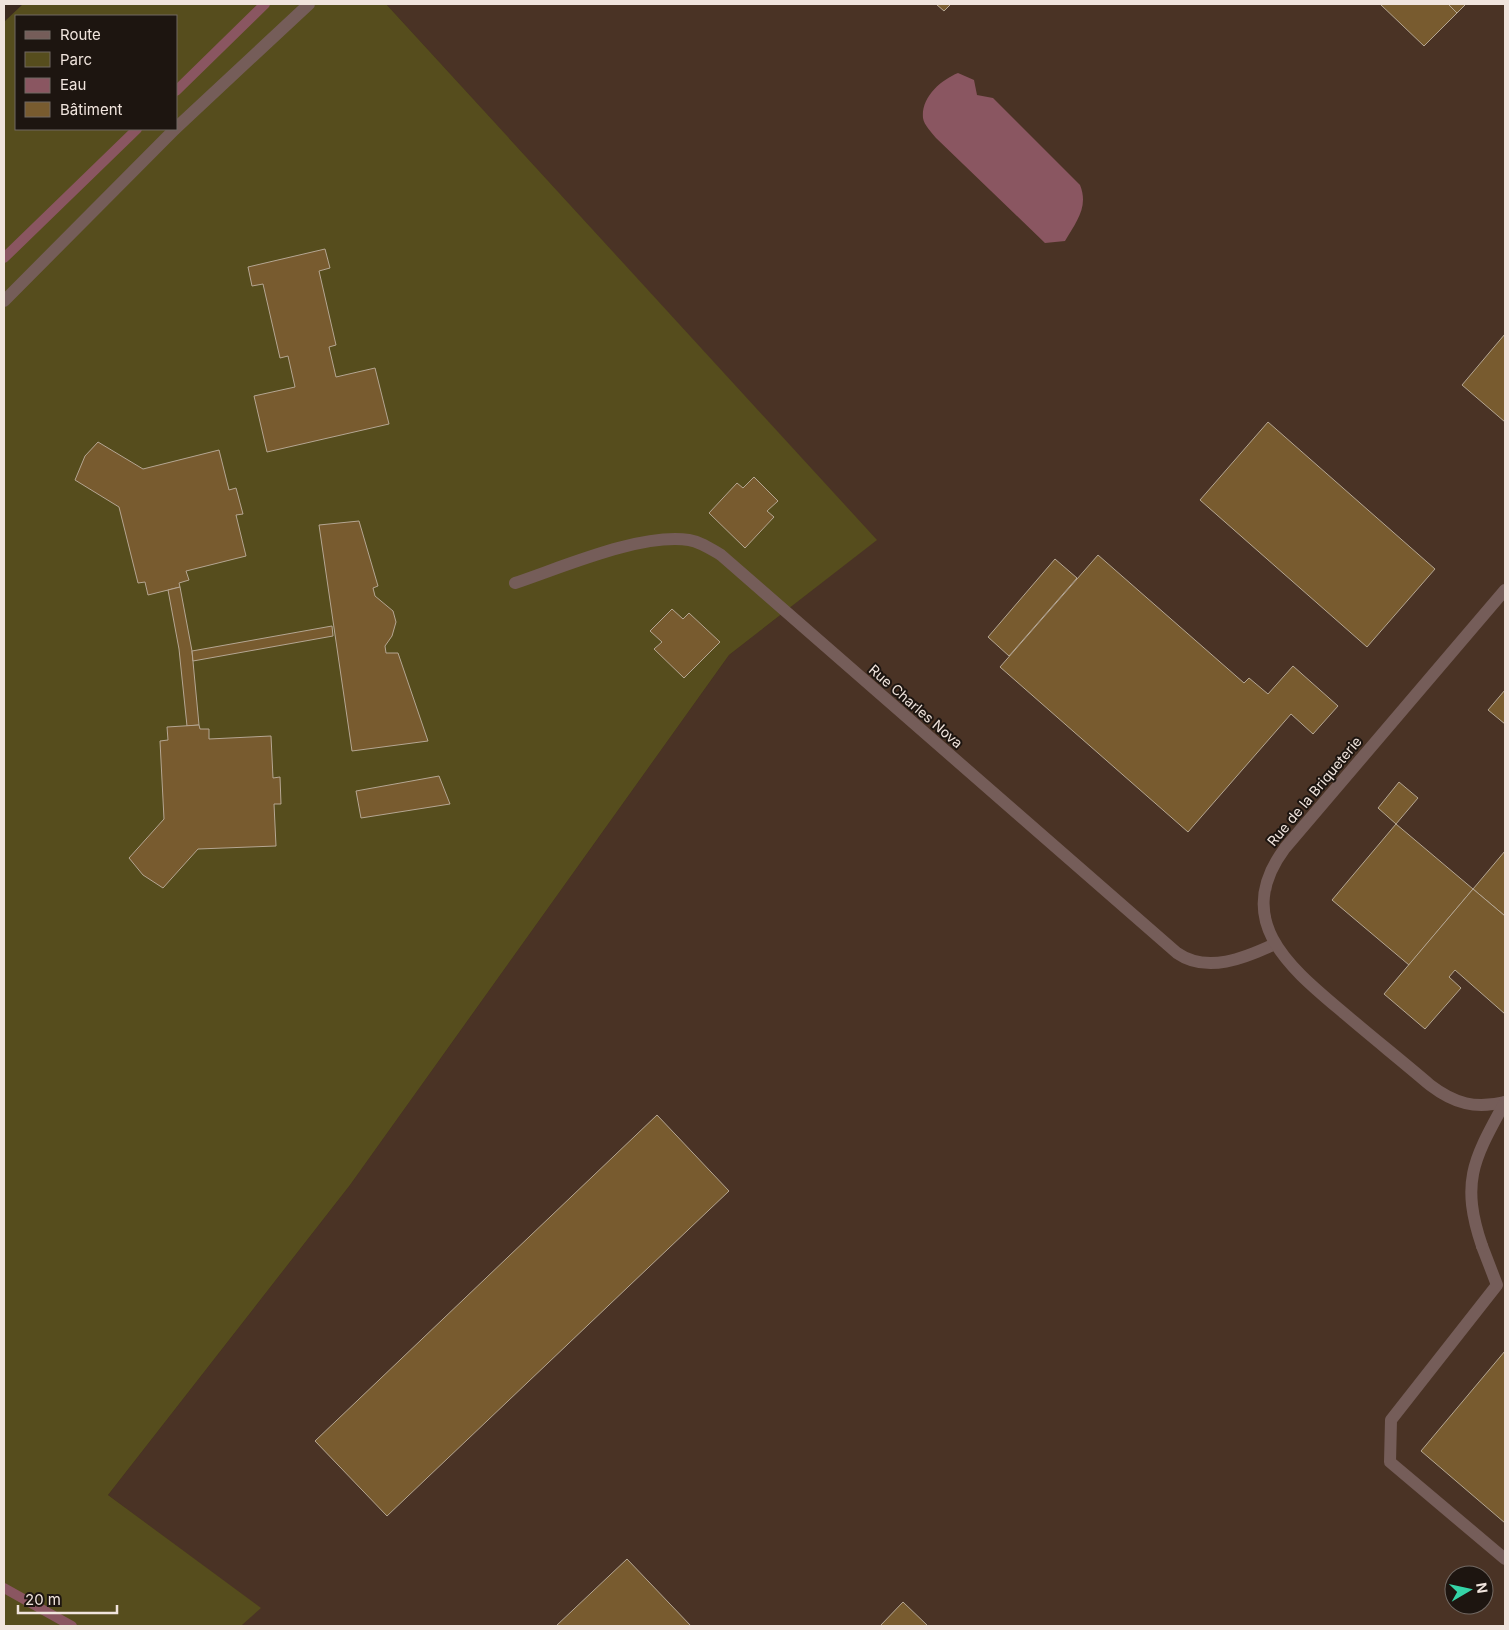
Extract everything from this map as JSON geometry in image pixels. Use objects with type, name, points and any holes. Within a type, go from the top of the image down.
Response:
[{"type":"street","points":[[178,126],[309,4]]},
{"type":"street","points":[[4,301],[174,130]]},
{"type":"street","name":"Rue Charles Nova","points":[[515,583],[640,542],[679,539],[701,544],[731,564],[1177,953],[1194,962],[1216,963],[1242,958],[1275,944]]},
{"type":"street","name":"Rue de la Briqueterie","points":[[1505,590],[1277,859],[1267,880],[1264,906],[1268,926],[1275,944],[1294,969],[1448,1099],[1471,1106],[1505,1102]]},
{"type":"street","name":"Rue de la Briqueterie","points":[[1505,1102],[1478,1152],[1470,1185],[1473,1214],[1482,1246],[1497,1285],[1390,1420],[1390,1462],[1505,1559]]},
{"type":"shaded area","points":[[386,4],[1505,4],[1505,1626],[241,1626],[260,1608],[108,1495],[350,1185],[729,655],[876,540]]},
{"type":"green space","points":[[23,4],[386,4],[877,540],[729,655],[350,1185],[108,1495],[261,1608],[241,1626],[4,1626],[4,22]]},
{"type":"water","points":[[958,73],[974,80],[977,95],[993,98],[1080,185],[1083,200],[1082,207],[1077,221],[1065,241],[1045,243],[936,138],[926,126],[923,110],[929,96],[945,80]]},
{"type":"building","points":[[936,4],[951,4],[944,11]]},
{"type":"building","points":[[1380,4],[1448,4],[1457,13],[1424,46]]},
{"type":"building","points":[[1448,4],[1466,4],[1457,13]]},
{"type":"building","points":[[325,249],[330,268],[319,271],[336,345],[329,347],[336,377],[375,368],[389,424],[267,452],[254,396],[295,387],[288,356],[280,358],[263,284],[252,286],[248,267]]},
{"type":"building","points":[[1505,334],[1505,422],[1462,385]]},
{"type":"building","points":[[1268,422],[1435,569],[1367,647],[1200,500]]},
{"type":"building","points":[[98,442],[143,469],[219,450],[229,490],[236,488],[243,514],[236,515],[246,556],[186,571],[189,580],[179,583],[180,587],[148,595],[145,582],[138,583],[119,507],[75,480],[85,456]]},
{"type":"building","points":[[754,477],[778,501],[767,511],[774,517],[745,548],[709,513],[737,483],[743,488]]},
{"type":"building","points":[[359,521],[378,586],[373,588],[375,596],[393,611],[396,622],[392,636],[385,646],[386,653],[398,653],[428,741],[352,751],[319,525]]},
{"type":"building","points":[[1098,555],[1244,683],[1249,678],[1268,694],[1293,666],[1338,706],[1313,734],[1291,714],[1188,832],[1000,667]]},
{"type":"building","points":[[1055,559],[1077,578],[1009,656],[988,637]]},
{"type":"building","points":[[180,587],[192,651],[199,725],[187,726],[179,649],[168,590]]},
{"type":"building","points":[[672,609],[683,619],[689,613],[720,642],[684,678],[654,649],[662,642],[650,631]]},
{"type":"building","points":[[332,626],[333,636],[193,661],[192,651]]},
{"type":"building","points":[[1505,690],[1505,724],[1488,710]]},
{"type":"building","points":[[199,725],[200,729],[209,729],[209,739],[271,736],[273,778],[280,777],[281,804],[274,804],[276,846],[198,849],[163,888],[143,875],[129,858],[164,819],[160,741],[168,740],[167,727]]},
{"type":"building","points":[[439,776],[450,804],[361,818],[356,791]]},
{"type":"building","points":[[1399,782],[1418,798],[1396,824],[1378,808]]},
{"type":"building","points":[[1396,824],[1473,889],[1409,965],[1332,900]]},
{"type":"building","points":[[1505,851],[1505,916],[1473,889]]},
{"type":"building","points":[[1473,889],[1505,916],[1505,1014],[1455,970],[1449,977],[1461,988],[1425,1029],[1384,994]]},
{"type":"building","points":[[657,1115],[729,1191],[387,1516],[315,1441]]},
{"type":"building","points":[[1505,1351],[1505,1523],[1421,1451]]},
{"type":"building","points":[[627,1559],[691,1626],[556,1626]]},
{"type":"building","points":[[903,1602],[928,1626],[880,1626]]},
{"type":"waterway","points":[[178,89],[265,4]]},
{"type":"waterway","points":[[4,258],[136,130]]},
{"type":"waterway","points":[[4,1588],[72,1626]]}]
